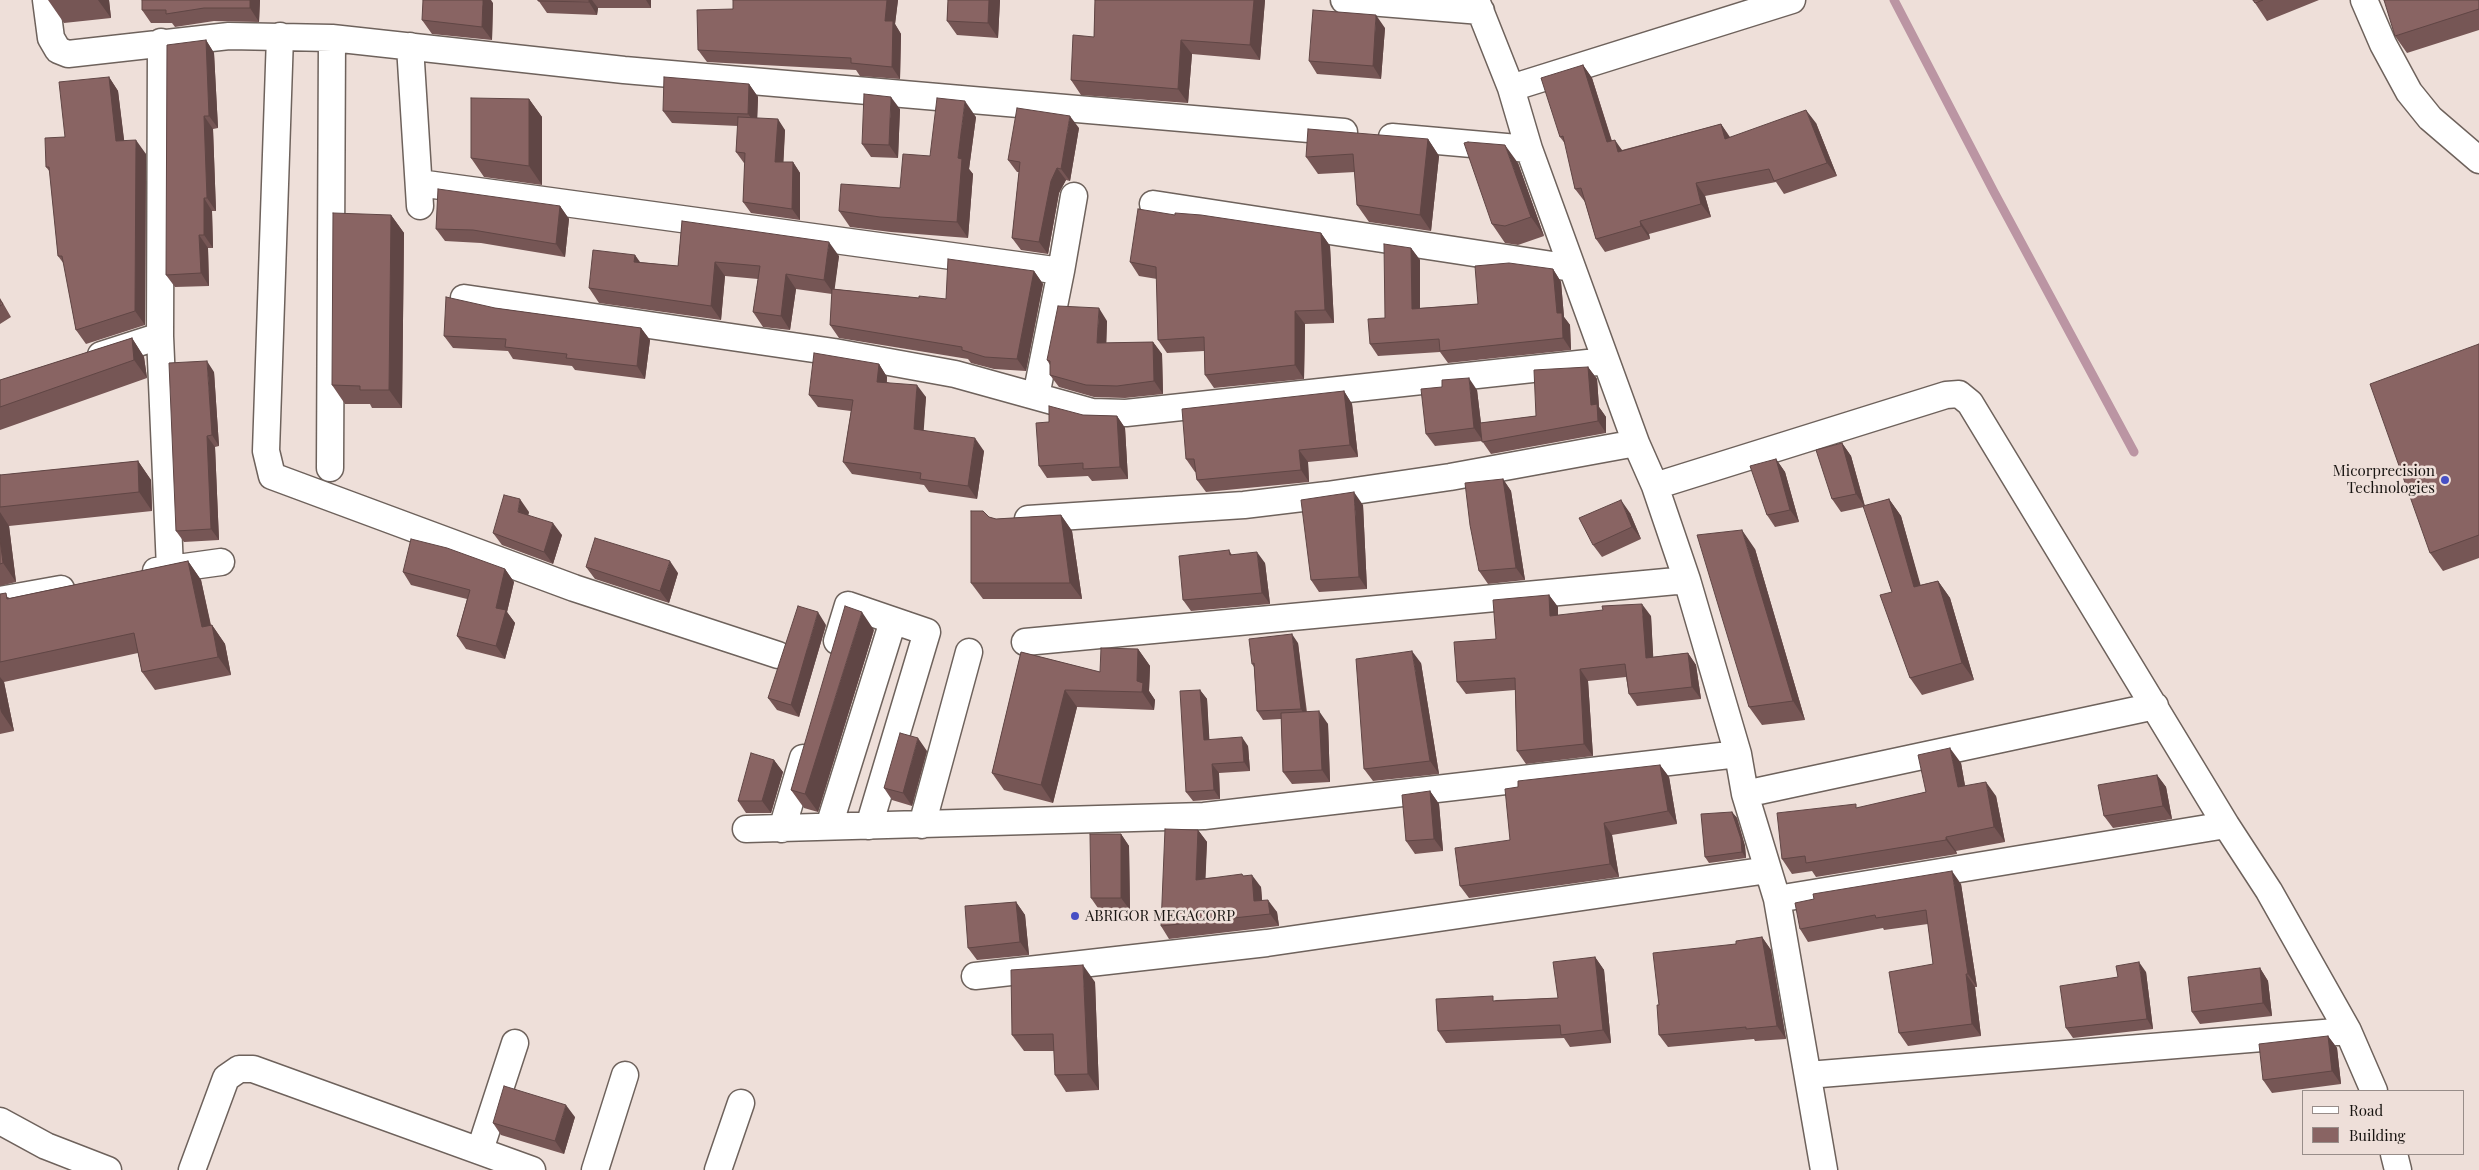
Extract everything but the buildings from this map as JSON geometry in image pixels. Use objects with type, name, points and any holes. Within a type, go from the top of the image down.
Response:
[{"type":"street","points":[[46,0],[51,38],[58,50],[68,54],[161,42],[229,36],[332,38],[653,72],[1528,149]]},
{"type":"street","points":[[1344,0],[1479,6],[1511,88],[1528,149],[1636,443],[1655,486],[1687,580],[1738,754],[1746,794],[1777,899],[1824,1170]]},
{"type":"street","points":[[1511,88],[1792,0]]},
{"type":"street","points":[[2364,0],[2383,44],[2408,92],[2430,118],[2479,160]]},
{"type":"street","points":[[280,36],[266,451],[272,476],[574,588],[778,655]]},
{"type":"street","points":[[330,468],[332,38]]},
{"type":"street","points":[[161,42],[160,336],[170,569]]},
{"type":"street","points":[[410,46],[420,194],[1061,271]]},
{"type":"street","points":[[1036,396],[1074,196]]},
{"type":"street","points":[[1153,204],[1572,268]]},
{"type":"street","points":[[464,298],[834,352],[955,374],[1092,412],[1126,413],[1606,361]]},
{"type":"street","points":[[75,363],[160,336]]},
{"type":"street","points":[[1655,486],[1946,395],[1959,394],[1970,403],[2226,825],[2274,900],[2348,1032],[2374,1090]]},
{"type":"street","points":[[1007,520],[1244,505],[1459,475],[1636,443]]},
{"type":"street","points":[[132,576],[221,562]]},
{"type":"street","points":[[1025,642],[1687,580]]},
{"type":"street","points":[[0,600],[85,584]]},
{"type":"street","points":[[831,661],[848,605],[927,632],[869,826]]},
{"type":"street","points":[[829,826],[894,621]]},
{"type":"street","points":[[922,825],[969,652]]},
{"type":"street","points":[[1746,794],[2155,706]]},
{"type":"street","points":[[782,829],[809,736]]},
{"type":"street","points":[[746,829],[1204,816],[1738,754]]},
{"type":"street","points":[[1777,899],[2226,825]]},
{"type":"street","points":[[975,976],[1267,944],[1768,870]]},
{"type":"street","points":[[1808,1075],[2348,1032]]},
{"type":"street","points":[[480,1150],[515,1043]]},
{"type":"street","points":[[192,1170],[226,1078],[238,1069],[253,1069],[532,1170]]},
{"type":"street","points":[[595,1170],[625,1075]]},
{"type":"street","points":[[718,1170],[741,1103]]},
{"type":"street","points":[[0,1121],[46,1146],[108,1170]]},
{"type":"street","points":[[2394,1155],[2398,1170]]},
{"type":"waterway","points":[[1894,0],[1994,192],[2134,452]]},
{"type":"place","name":"Micorprecision Technologies","points":[[2445,480]]},
{"type":"place","name":"ABRIGOR MEGACORP","points":[[1075,916]]}]
